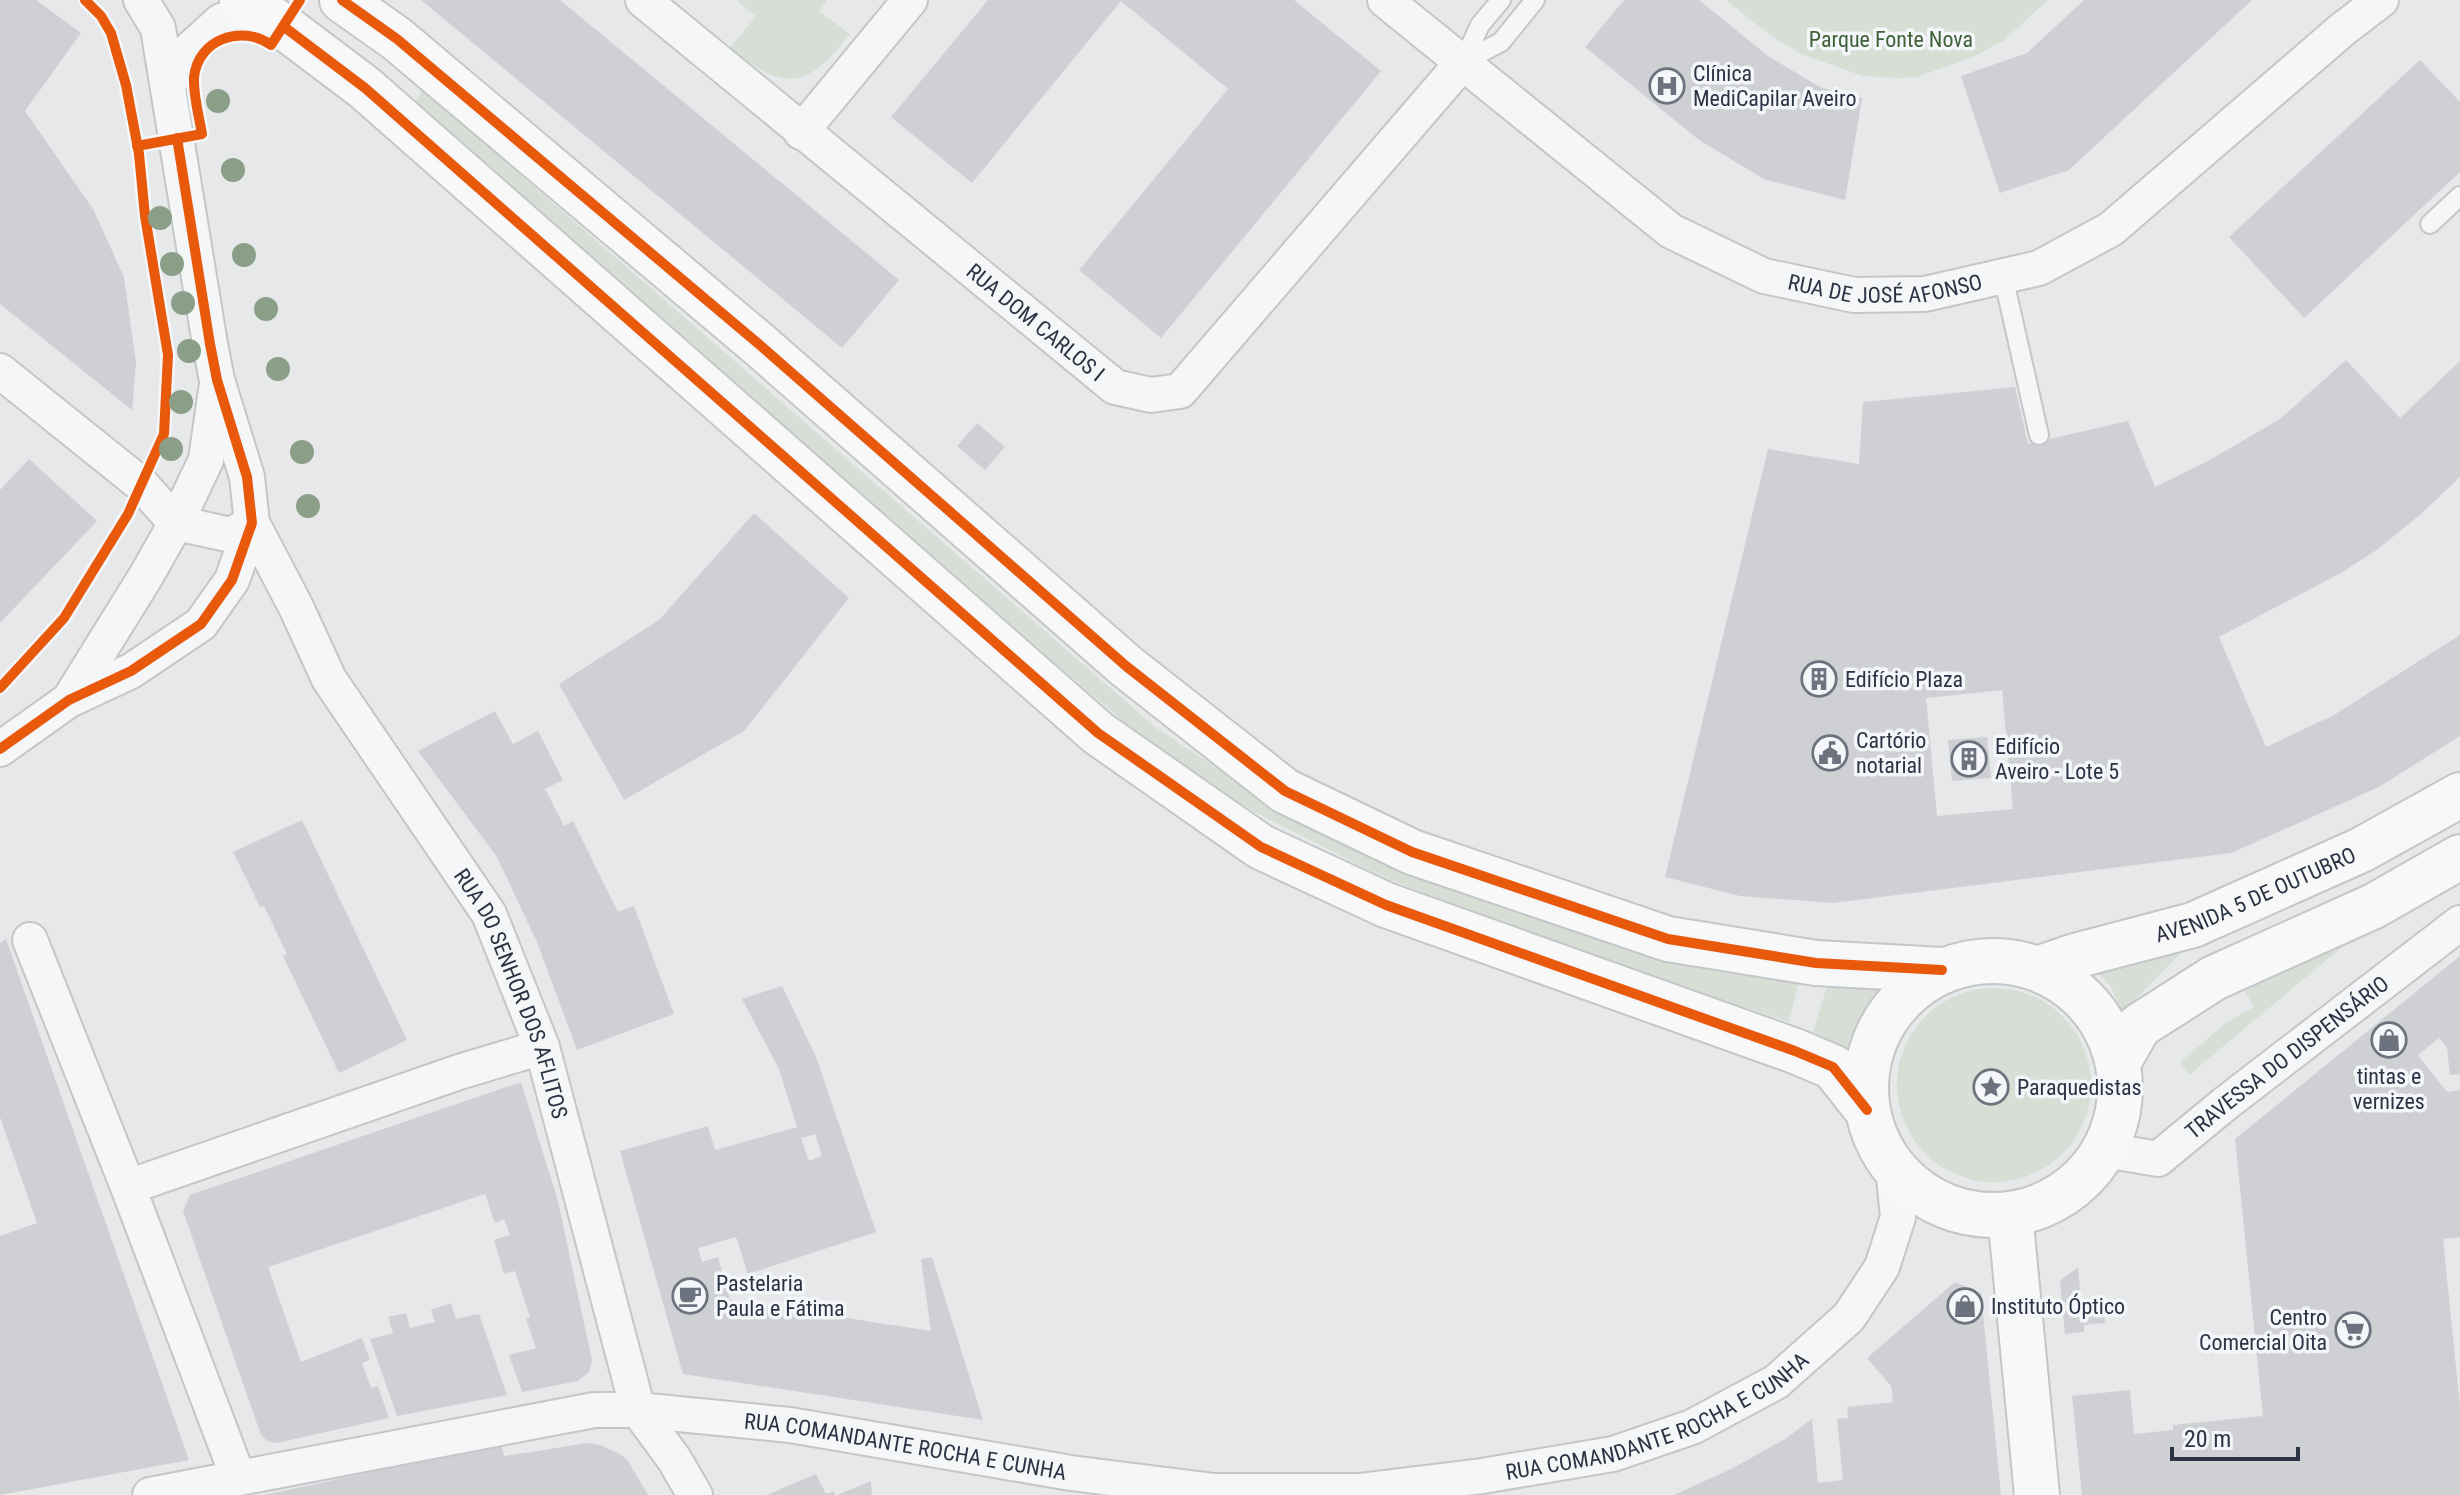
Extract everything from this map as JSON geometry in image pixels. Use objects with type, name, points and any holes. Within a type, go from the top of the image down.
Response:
[{"type":"main road","points":[[342,0],[397,39],[761,346],[1126,666],[1285,791],[1412,852],[1668,939],[1816,963],[1942,970]]},
{"type":"main road","points":[[250,5],[365,88],[1098,733],[1261,847],[1386,905],[1833,1067],[1867,1110]]},
{"type":"main road","name":"AVENIDA 5 DE OUTUBRO","points":[[2040,968],[2193,925],[2361,850],[2460,795]]},
{"type":"main road","points":[[2118,1063],[2139,1026],[2214,978],[2374,906],[2460,857]]},
{"type":"main road","points":[[2008,960],[2040,968],[2078,991],[2105,1024],[2118,1063],[2121,1093],[2117,1123],[2105,1150],[2081,1181],[2048,1203],[2010,1214],[1966,1213],[1926,1197],[1893,1168],[1877,1141],[1867,1110],[1866,1068],[1880,1027],[1906,993],[1942,970],[1975,961],[2008,960]]},
{"type":"main road","points":[[2010,1214],[2037,1495]]},
{"type":"street","name":"RUA DOM CARLOS I","points":[[643,0],[1115,387],[1151,395],[1180,391],[1463,62]]},
{"type":"street","points":[[801,132],[910,0]]},
{"type":"street","name":"RUA DE JOSÉ AFONSO","points":[[1385,0],[1671,231],[1764,276],[1854,295],[1925,294],[2039,268],[2111,229],[2343,29],[2381,0]]},
{"type":"street","points":[[168,86],[187,52],[221,21],[250,5]]},
{"type":"street","name":"RUA DO SENHOR DOS AFLITOS","points":[[155,9],[217,380],[247,477],[252,523],[329,679],[489,914],[542,1047],[638,1410],[674,1459],[695,1495]]},
{"type":"street","points":[[0,371],[142,485],[176,523],[231,535],[252,523]]},
{"type":"street","name":"RUA DO SENHOR DOS AFLITOS","points":[[69,700],[146,576],[206,460],[217,380]]},
{"type":"street","points":[[0,749],[69,700],[131,671],[201,624],[232,580],[252,523]]},
{"type":"street","name":"TRAVESSA DO DISPENSÁRIO","points":[[2105,1150],[2158,1159],[2460,923]]},
{"type":"street","points":[[30,940],[238,1477]]},
{"type":"street","points":[[128,1187],[459,1072],[542,1047]]},
{"type":"street","name":"RUA COMANDANTE ROCHA E CUNHA","points":[[150,1495],[594,1410],[638,1410],[790,1425],[1071,1473],[1214,1491],[1359,1491],[1482,1476],[1613,1454],[1692,1427],[1776,1382],[1849,1317],[1882,1267],[1898,1217],[1893,1168]]},
{"type":"lane","points":[[1463,62],[1480,25],[1501,0]]},
{"type":"lane","points":[[1463,62],[1501,42],[1535,0]]},
{"type":"lane","points":[[2430,224],[2460,196]]},
{"type":"lane","points":[[2003,276],[2039,435]]},
{"type":"green space","points":[[736,0],[827,0],[819,11],[850,34],[834,53],[807,75],[780,77],[765,72],[730,48],[756,16]]},
{"type":"green space","name":"Parque Fonte Nova","points":[[1726,0],[2048,0],[2003,41],[1973,57],[1917,77],[1897,78],[1863,76],[1801,54],[1771,36]]},
{"type":"green space","points":[[423,90],[1155,727],[1272,805],[1800,977],[1789,1022],[1496,925],[1373,872],[1245,807],[1149,743],[1023,636],[416,101]]},
{"type":"green space","points":[[2175,942],[2181,953],[2122,1013],[2111,987],[2089,965]]},
{"type":"green space","points":[[2342,947],[2189,1075],[2180,1062],[2226,1023],[2254,1007],[2245,991]]},
{"type":"green space","points":[[1829,980],[1880,986],[1864,1015],[1852,1056],[1813,1032]]},
{"type":"green space","points":[[1994,988],[2031,995],[2063,1016],[2084,1048],[2091,1085],[2084,1122],[2063,1154],[2031,1175],[1994,1182],[1957,1175],[1925,1154],[1904,1122],[1897,1085],[1904,1048],[1925,1016],[1957,995]]},
{"type":"building","points":[[0,0],[36,0],[81,33],[25,111],[93,209],[124,277],[136,363],[132,410],[0,304]]},
{"type":"building","points":[[421,0],[560,0],[899,280],[842,348]]},
{"type":"building","points":[[988,0],[1294,0],[1381,71],[1161,338],[1079,270],[1228,89],[1121,1],[972,183],[891,117]]},
{"type":"building","points":[[1624,0],[1699,0],[1768,56],[1820,87],[1862,98],[1845,200],[1764,179],[1699,140],[1585,47]]},
{"type":"building","points":[[2084,0],[2252,0],[2069,170],[2000,193],[1961,76],[2027,53]]},
{"type":"building","points":[[2420,60],[2460,102],[2460,172],[2304,318],[2229,237]]},
{"type":"building","points":[[2346,360],[2400,418],[2460,361],[2460,477],[2378,549],[2341,573],[2219,637],[2266,747],[2334,715],[2460,635],[2460,736],[2379,787],[2231,853],[1833,903],[1740,896],[1665,877],[1768,449],[1859,464],[1863,402],[2015,387],[2028,444],[2128,421],[2155,487],[2208,461],[2280,419]],"holes":[[[2002,690],[2013,809],[1937,816],[1926,698]]]},
{"type":"building","points":[[977,423],[1005,447],[985,470],[957,446]]},
{"type":"building","points":[[29,459],[97,521],[0,623],[0,490]]},
{"type":"building","points":[[754,513],[849,598],[744,731],[624,800],[559,684],[659,620]]},
{"type":"building","points":[[495,711],[513,744],[538,731],[563,780],[545,789],[564,826],[573,821],[618,912],[634,906],[674,1014],[577,1050],[537,942],[497,857],[418,751]]},
{"type":"building","name":"Edifício Aveiro - Lote 5","points":[[1987,737],[1991,778],[1952,781],[1948,740]]},
{"type":"building","points":[[302,820],[407,1040],[339,1073],[283,956],[287,954],[264,906],[260,907],[233,852]]},
{"type":"building","points":[[6,939],[189,1460],[0,1495],[0,1236],[37,1223],[0,1117],[0,943]]},
{"type":"building","name":"Centro Comercial Oita","points":[[2460,956],[2460,1074],[2450,1075],[2447,1048],[2439,1038],[2418,1055],[2447,1092],[2460,1090],[2460,1237],[2443,1239],[2460,1407],[2460,1495],[2082,1495],[2072,1396],[2130,1390],[2134,1434],[2173,1430],[2173,1425],[2263,1416],[2235,1139]]},
{"type":"building","points":[[782,986],[816,1057],[876,1232],[748,1274],[736,1237],[698,1248],[702,1262],[718,1257],[730,1300],[931,1331],[921,1259],[932,1257],[983,1420],[683,1374],[620,1151],[708,1126],[715,1150],[797,1127],[779,1069],[742,999]],"holes":[[[815,1134],[822,1156],[809,1161],[801,1138]]]},
{"type":"building","points":[[521,1082],[558,1201],[592,1361],[589,1372],[578,1381],[522,1392],[509,1355],[536,1348],[515,1271],[504,1274],[494,1240],[510,1235],[504,1219],[495,1223],[485,1194],[268,1267],[301,1362],[362,1338],[370,1360],[362,1363],[371,1388],[378,1386],[389,1418],[277,1443],[267,1441],[261,1435],[183,1211],[190,1195]]},
{"type":"building","points":[[2078,1267],[2082,1311],[2104,1309],[2105,1323],[2084,1325],[2084,1332],[2065,1334],[2060,1281]]},
{"type":"building","points":[[1955,1282],[1981,1293],[2001,1495],[1674,1495],[1733,1468],[1785,1439],[1812,1419],[1818,1483],[1843,1480],[1837,1419],[1848,1418],[1847,1407],[1893,1402],[1891,1386],[1867,1358]]},
{"type":"building","points":[[451,1303],[456,1319],[479,1314],[507,1395],[397,1416],[370,1339],[393,1333],[388,1317],[406,1313],[410,1328],[435,1322],[431,1310]]},
{"type":"building","points":[[588,1443],[620,1454],[628,1461],[648,1495],[264,1495],[501,1444],[504,1456]]},
{"type":"building","points":[[816,1474],[826,1494],[834,1491],[835,1495],[767,1495]]},
{"type":"building","points":[[871,1481],[872,1495],[837,1495]]},
{"type":"cycle path","points":[[0,688],[64,618],[128,514],[164,434],[168,355],[145,216],[139,154],[126,85],[111,33],[101,16],[85,0]]},
{"type":"cycle path","points":[[137,146],[202,134],[194,77],[204,53],[212,45],[235,36],[260,39],[271,45],[300,0]]},
{"type":"cycle path","points":[[342,0],[397,39],[761,346],[1126,666],[1285,791],[1412,852],[1668,939],[1816,963],[1942,970]]},
{"type":"cycle path","points":[[283,26],[365,88],[1098,733],[1261,847],[1386,905],[1833,1067],[1867,1110]]},
{"type":"cycle path","points":[[0,749],[69,700],[131,671],[201,624],[232,580],[252,523],[247,477],[217,380],[177,138]]},
{"type":"place","name":"Clínica MediCapilar Aveiro","points":[[1667,86]]},
{"type":"place","name":"Edifício Plaza","points":[[1819,679]]},
{"type":"place","name":"Cartório notarial","points":[[1830,753]]},
{"type":"place","name":"Edifício Aveiro - Lote 5","points":[[1969,759]]},
{"type":"place","name":"tintas e vernizes","points":[[2389,1040]]},
{"type":"place","name":"Paraquedistas","points":[[1991,1087]]},
{"type":"place","name":"Pastelaria Paula e Fátima","points":[[690,1296]]},
{"type":"place","name":"Instituto Óptico","points":[[1965,1306]]},
{"type":"place","name":"Centro Comercial Oita","points":[[2353,1330]]}]
